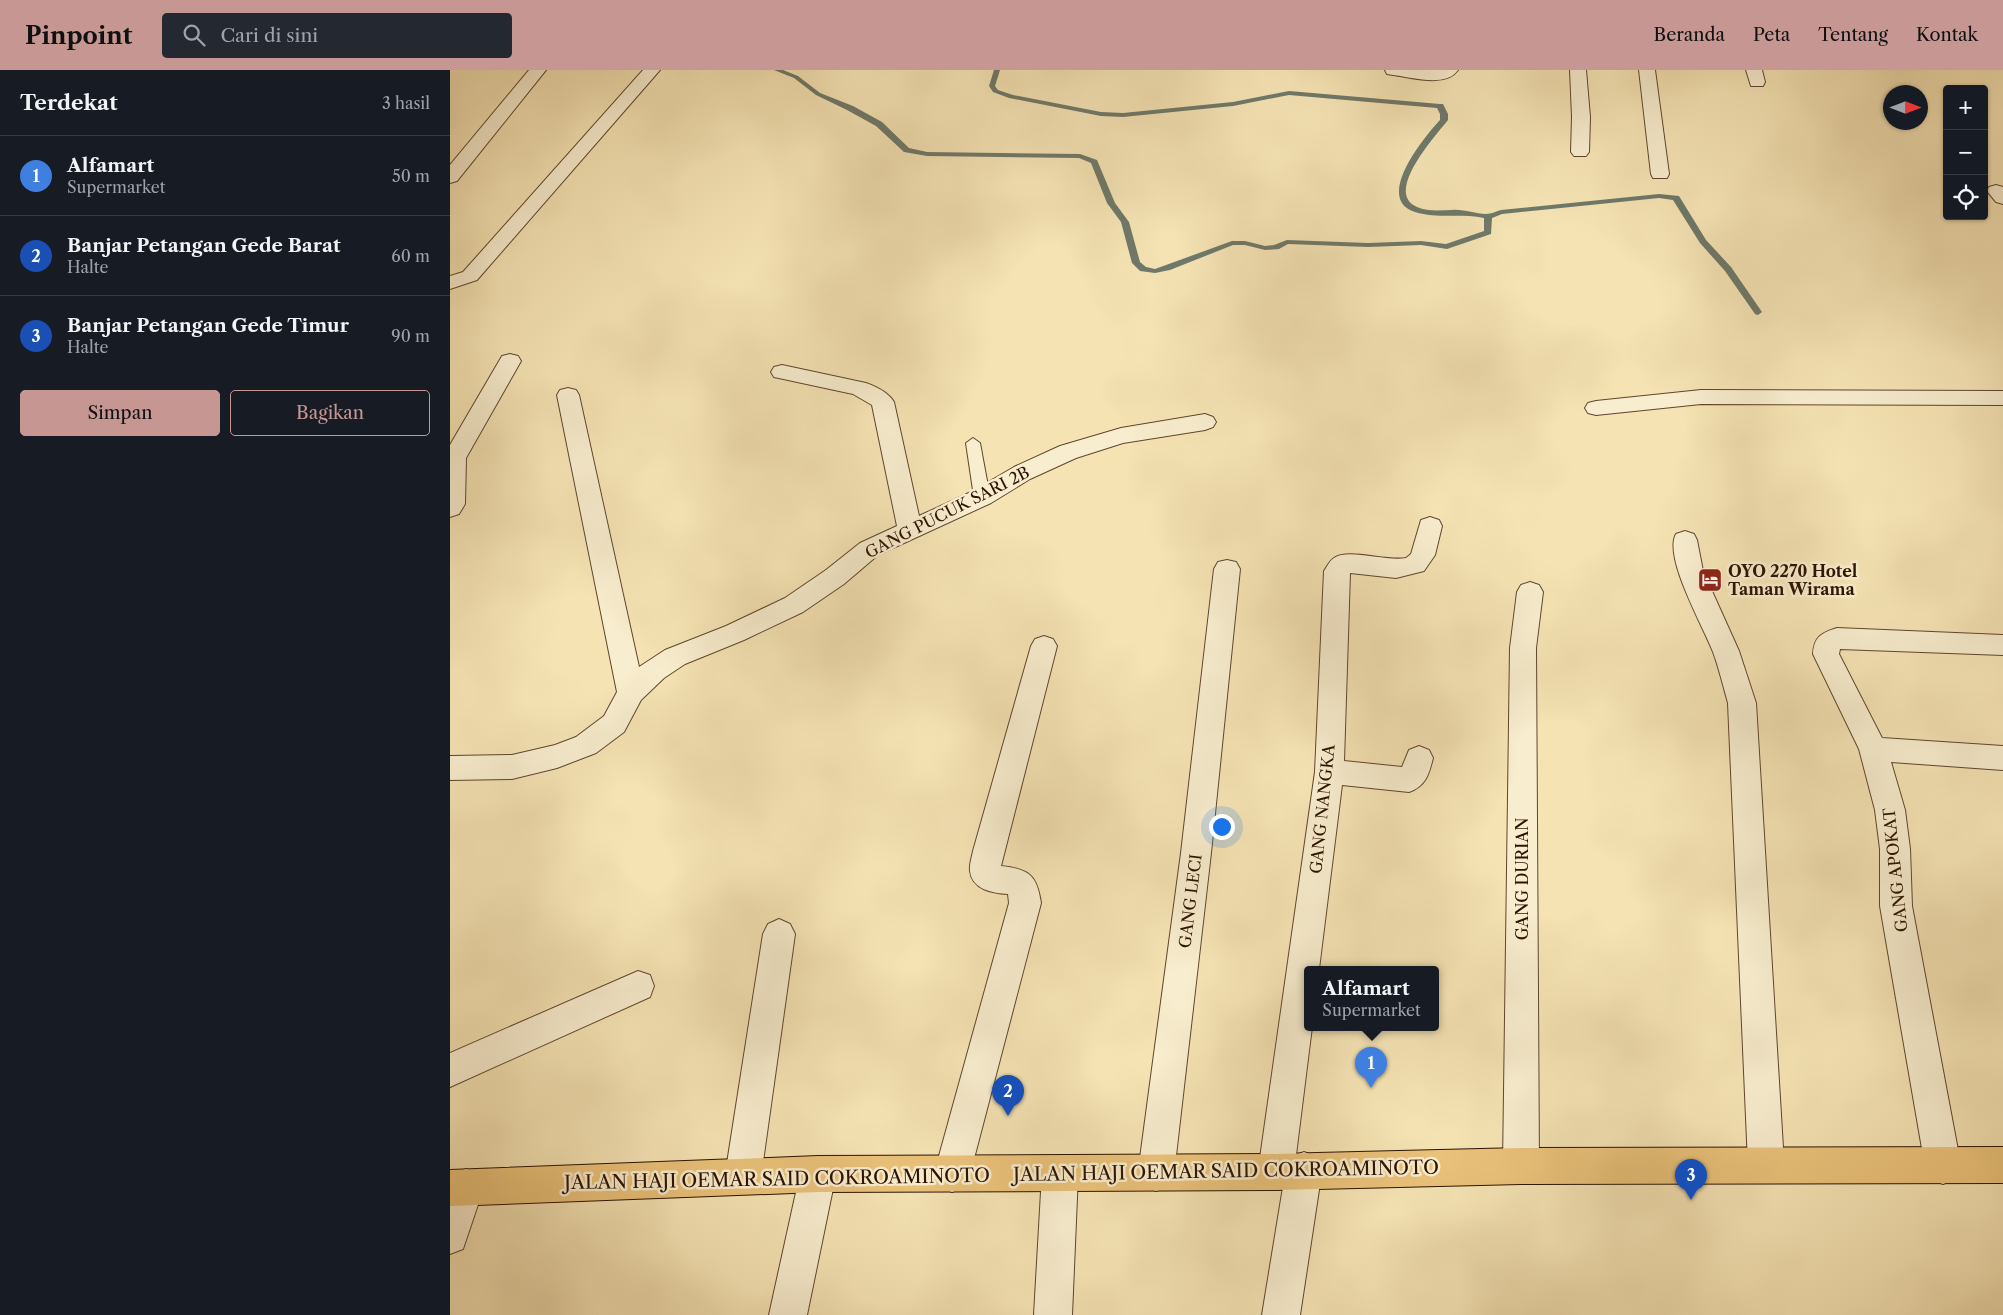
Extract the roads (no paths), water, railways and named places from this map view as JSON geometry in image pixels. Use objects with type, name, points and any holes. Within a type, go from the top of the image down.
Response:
[{"type":"highway","name":"JALAN HAJI OEMAR SAID COKROAMINOTO","points":[[458,1188],[818,1174],[1156,1173],[1521,1166],[1766,1164],[2003,1165]]},
{"type":"street","points":[[450,177],[538,70]]},
{"type":"street","points":[[450,283],[470,276],[652,70]]},
{"type":"street","points":[[1393,70],[1437,75],[1450,70]]},
{"type":"street","points":[[1578,70],[1581,117],[1580,152]]},
{"type":"street","points":[[1647,70],[1660,174]]},
{"type":"street","points":[[450,508],[453,504],[454,458],[510,361]]},
{"type":"street","points":[[782,372],[858,388],[869,392],[882,402],[910,529]]},
{"type":"street","points":[[568,395],[631,692]]},
{"type":"street","points":[[1596,408],[1701,397],[2003,398]]},
{"type":"street","name":"GANG PUCUK SARI 2B","points":[[450,768],[512,767],[557,756],[586,745],[614,724],[631,692],[654,670],[675,657],[734,633],[794,605],[835,577],[868,549],[982,497],[1022,472],[1068,452],[1120,436],[1205,422]]},
{"type":"street","name":"GANG NANGKA","points":[[1310,966],[1329,772],[1334,602],[1339,566],[1353,563],[1400,570],[1410,568],[1422,557],[1430,526]]},
{"type":"street","points":[[1685,540],[1690,571],[1726,651],[1742,703],[1766,1164]]},
{"type":"street","name":"GANG LECI","points":[[1156,1173],[1196,853],[1227,570]]},
{"type":"street","name":"GANG DURIAN","points":[[1521,1166],[1523,648],[1530,592]]},
{"type":"street","name":"GANG APOKAT","points":[[1943,1166],[1896,906],[1895,849],[1890,810],[1873,750],[1826,654],[1827,643],[1837,638],[2003,645]]},
{"type":"street","points":[[952,1174],[1024,903],[1023,888],[1015,881],[993,879],[985,872],[988,851],[1044,646]]},
{"type":"street","points":[[1873,750],[2003,758]]},
{"type":"street","points":[[1329,772],[1409,780],[1414,774],[1419,758]]},
{"type":"street","points":[[743,1176],[779,934]]},
{"type":"street","points":[[450,1070],[638,986]]},
{"type":"street","name":"GANG NANGKA","points":[[1281,1315],[1290,1171],[1304,1028]]},
{"type":"street","points":[[788,1315],[818,1174]]},
{"type":"street","points":[[1053,1315],[1060,1174]]},
{"type":"street","points":[[450,1236],[458,1188]]},
{"type":"lane","points":[[973,443],[982,497]]},
{"type":"waterway","points":[[777,70],[796,77],[818,94],[850,108],[879,124],[907,150],[927,154],[1080,156],[1094,162],[1111,203],[1125,222],[1136,263],[1143,269],[1155,271],[1167,268],[1232,243],[1245,243],[1265,248],[1276,247],[1287,242],[1368,245],[1421,243],[1447,247],[1488,232],[1488,217]]},
{"type":"waterway","points":[[997,70],[992,86],[995,91],[1011,97],[1101,114],[1123,115],[1233,104],[1289,93],[1440,106],[1444,114],[1444,120],[1429,137],[1412,163],[1405,177],[1402,190],[1404,200],[1412,208],[1418,210],[1464,212],[1488,217]]},
{"type":"waterway","points":[[1488,217],[1501,212],[1659,196],[1676,198],[1703,241],[1728,269],[1758,312]]},
{"type":"place","name":"OYO 2270 Hotel Taman Wirama","points":[[1710,580]]},
{"type":"place","name":"Alfamart","points":[[1371,1088]]},
{"type":"place","name":"Banjar Petangan Gede Barat","points":[[1008,1116]]},
{"type":"place","name":"Banjar Petangan Gede Timur","points":[[1691,1200]]}]
